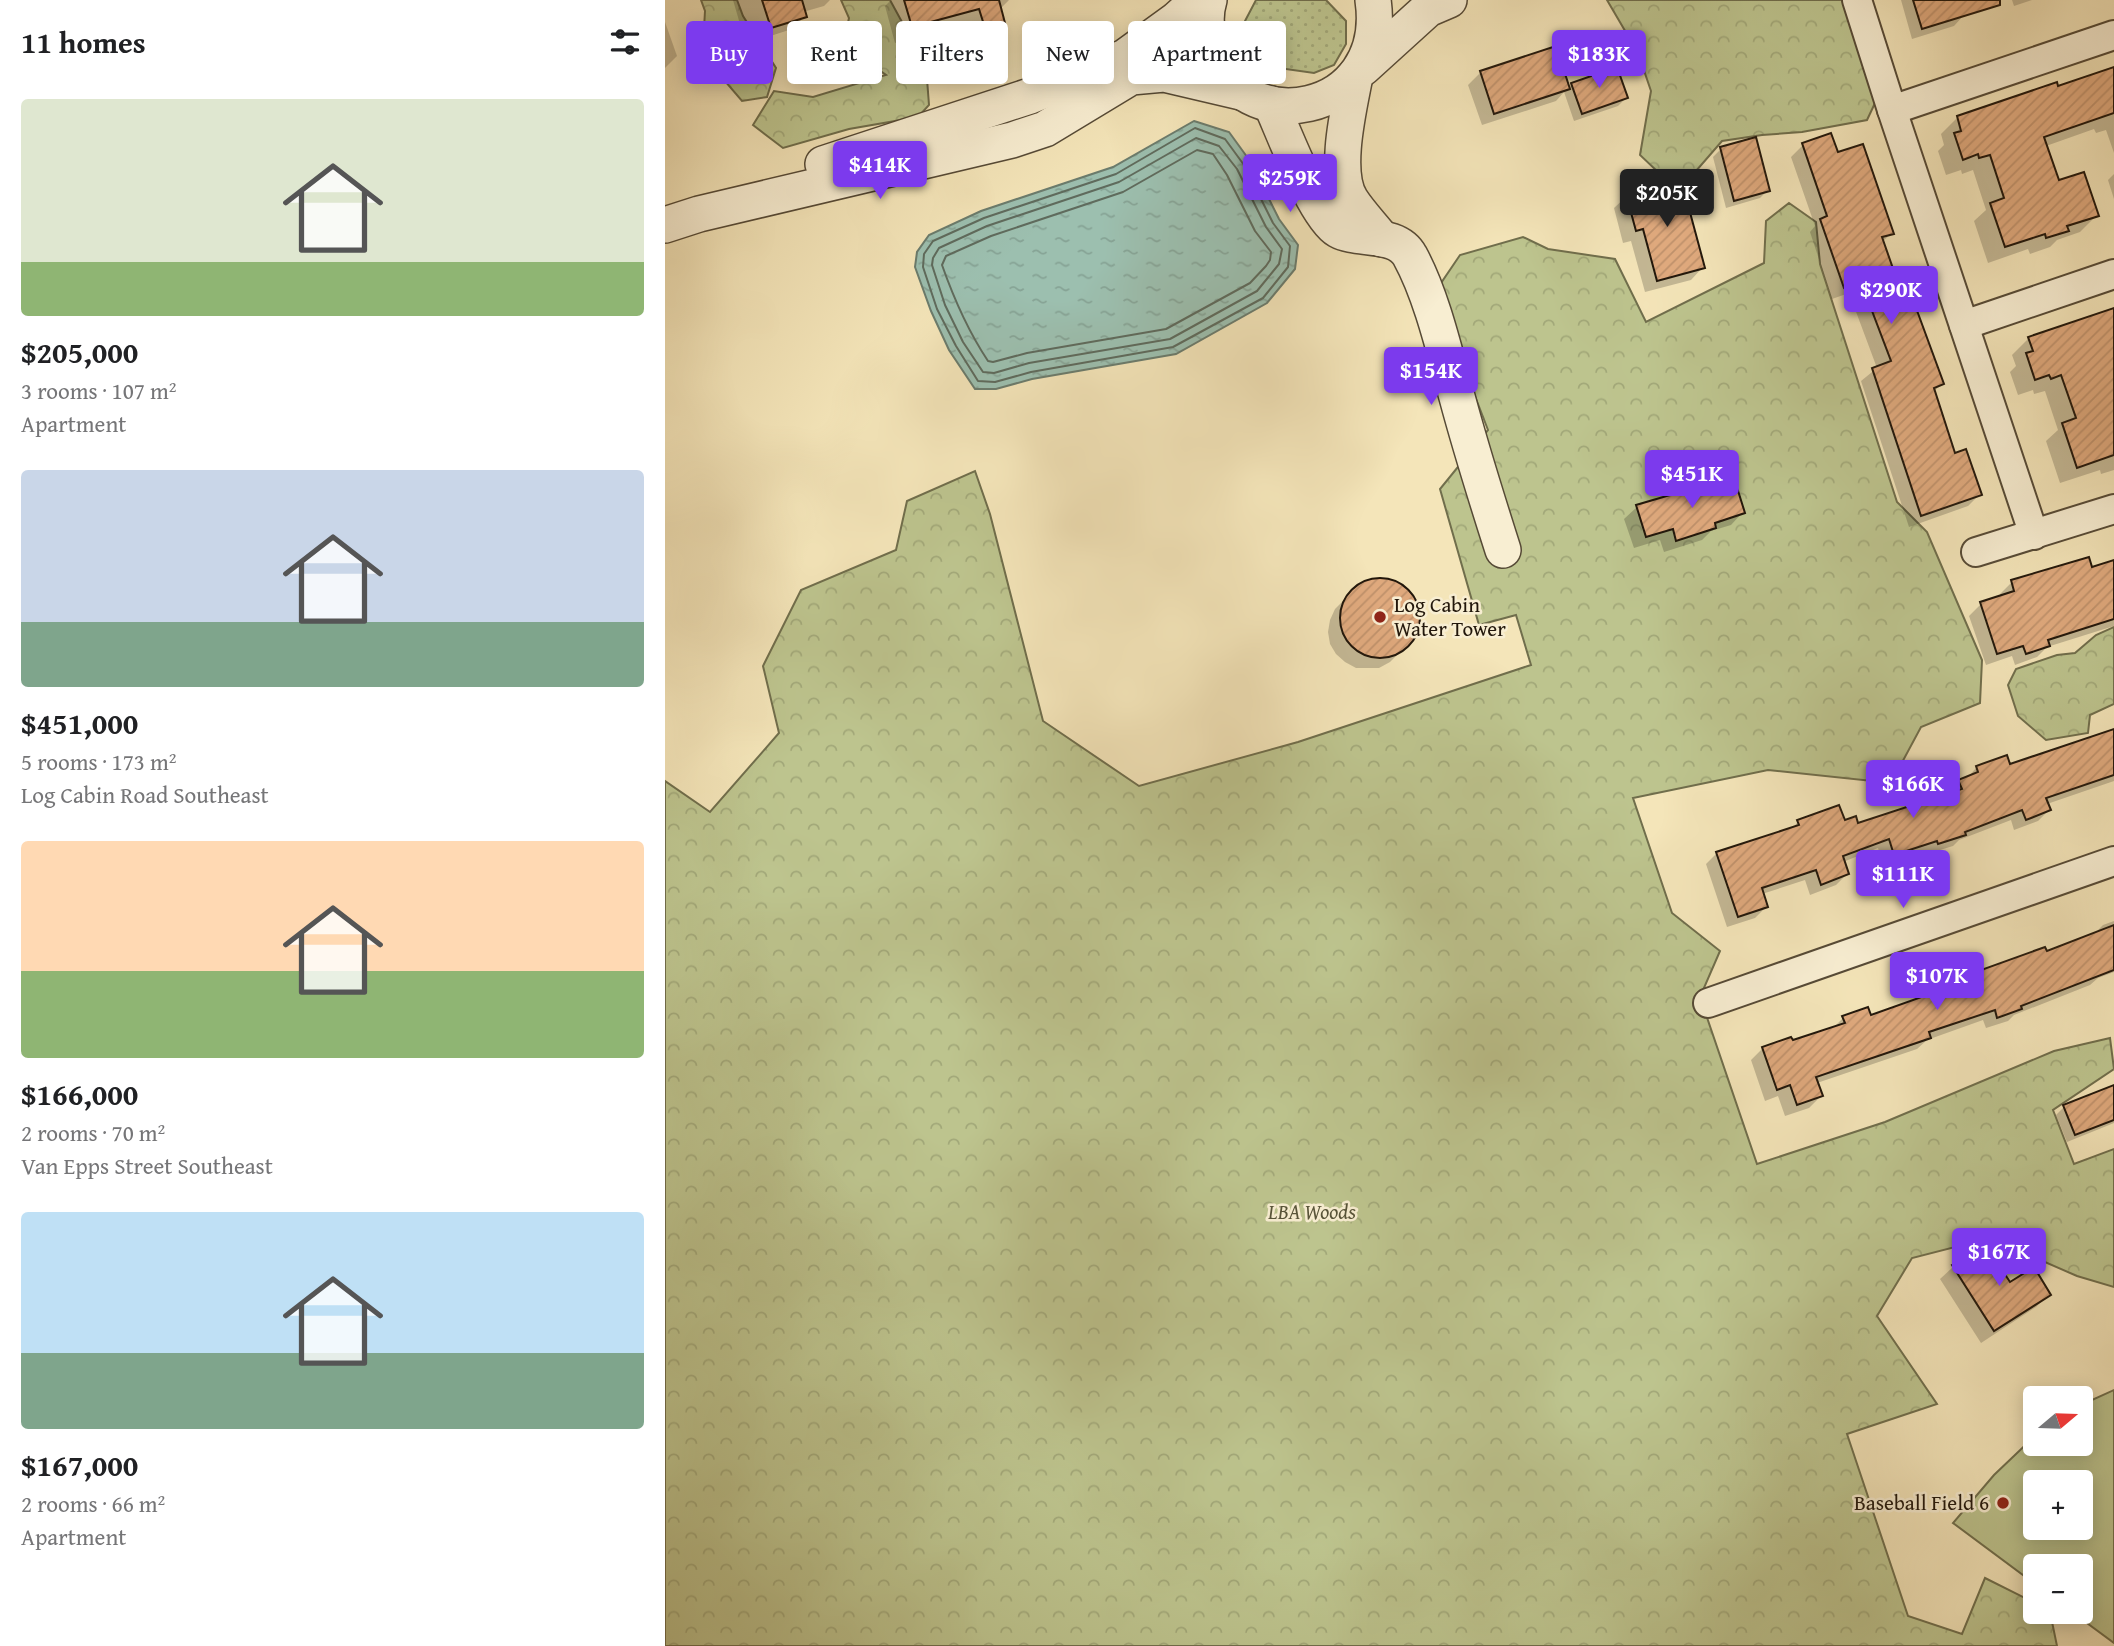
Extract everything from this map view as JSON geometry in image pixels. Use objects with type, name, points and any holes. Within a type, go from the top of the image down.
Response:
[{"type":"street","points":[[699,214],[783,178],[1030,96],[1125,57],[1176,20],[1198,0]]},
{"type":"street","points":[[1209,0],[1206,9],[1206,34],[1214,57],[1227,77],[1258,98],[1318,207],[1337,230],[1404,246],[1410,256],[1426,294],[1503,550]]},
{"type":"street","points":[[1373,0],[1376,21],[1372,46],[1358,73],[1344,134],[1343,168],[1349,198],[1382,239]]},
{"type":"street","points":[[665,225],[699,214],[1045,130],[1131,77],[1164,74],[1291,106],[1311,104],[1330,96],[1428,9],[1449,0]]},
{"type":"street","points":[[1857,0],[2034,535]]},
{"type":"street","points":[[1892,110],[2114,34]]},
{"type":"street","points":[[1964,325],[2114,274]]},
{"type":"street","points":[[1976,552],[2114,509]]},
{"type":"street","points":[[1707,1003],[2114,861]]},
{"type":"green space","points":[[701,0],[737,0],[746,21],[704,21],[705,11]]},
{"type":"green space","points":[[841,0],[890,0],[901,21],[896,21],[896,84],[927,84],[929,105],[918,117],[849,129],[783,148],[753,125],[774,91],[813,97],[856,84],[882,84],[882,76],[886,75],[882,72],[882,21],[848,21]]},
{"type":"green space","points":[[1256,0],[1326,0],[1346,21],[1346,44],[1334,65],[1314,73],[1286,69],[1286,21],[1245,21]]},
{"type":"green space","points":[[1607,0],[1857,0],[1884,84],[1867,120],[1802,132],[1722,141],[1696,171],[1659,173],[1640,155],[1651,91],[1638,53]]},
{"type":"green space","points":[[728,84],[771,84],[767,97],[742,101]]},
{"type":"green space","name":"LBA Woods","points":[[1789,203],[1816,222],[1820,264],[1897,502],[1927,532],[1982,660],[1980,703],[1921,727],[1891,783],[1768,770],[1633,798],[1672,913],[1720,951],[1700,997],[1757,1164],[1885,1122],[2054,1051],[2110,1038],[2114,1069],[2053,1110],[2074,1164],[2114,1149],[2114,1287],[2077,1276],[1990,1238],[1912,1258],[1877,1316],[1937,1404],[1847,1434],[1908,1616],[1962,1634],[1985,1578],[2023,1597],[2023,1624],[2052,1624],[2057,1646],[665,1646],[665,781],[710,812],[779,733],[763,666],[801,590],[896,550],[907,501],[975,471],[990,514],[1043,721],[1139,786],[1298,742],[1531,665],[1516,615],[1479,625],[1440,489],[1488,430],[1435,292],[1460,255],[1523,237],[1548,249],[1615,259],[1646,322],[1764,263],[1766,221]]},
{"type":"green space","points":[[2114,627],[2114,704],[2090,715],[2088,733],[2046,740],[2018,716],[2008,685],[2016,669],[2057,655],[2075,653],[2096,635]]},
{"type":"green space","name":"Baseball Field 6","points":[[2114,1390],[2114,1643],[2088,1624],[2093,1624],[2093,1554],[2023,1554],[2023,1575],[1953,1523],[1994,1475],[2023,1447],[2023,1456],[2093,1456],[2093,1400]]},
{"type":"water","points":[[1194,121],[1229,132],[1250,161],[1279,219],[1298,245],[1295,269],[1267,303],[1176,354],[1032,379],[996,389],[975,389],[949,350],[915,267],[917,252],[929,235],[981,211],[1113,167]]},
{"type":"building","points":[[762,0],[802,0],[807,17],[773,27],[773,21],[769,21]]},
{"type":"building","points":[[904,0],[999,0],[1004,21],[983,21],[979,9],[934,21],[910,21]]},
{"type":"building","points":[[1913,0],[2000,0],[2000,5],[1922,29]]},
{"type":"building","points":[[1556,46],[1570,89],[1494,114],[1480,71]]},
{"type":"building","points":[[1617,67],[1628,98],[1582,114],[1571,83]]},
{"type":"building","points":[[2114,67],[2114,113],[2044,137],[2059,180],[2084,172],[2099,216],[2067,226],[2069,231],[2046,238],[2045,234],[2005,247],[1990,203],[2004,198],[1990,155],[1979,158],[1978,154],[1963,160],[1954,133],[1961,131],[1957,116],[2057,82],[2058,86]]},
{"type":"building","points":[[1831,133],[1838,152],[1863,144],[1894,234],[1882,237],[1904,300],[1912,297],[1944,384],[1934,388],[1955,453],[1966,449],[1982,495],[1921,516],[1872,368],[1891,361],[1861,282],[1844,288],[1820,219],[1827,216],[1802,143]]},
{"type":"building","points":[[1756,137],[1770,191],[1734,201],[1720,147]]},
{"type":"building","points":[[1681,179],[1705,268],[1657,281],[1643,229],[1636,231],[1626,194]]},
{"type":"building","points":[[2114,308],[2114,455],[2077,468],[2062,423],[2076,418],[2061,375],[2051,379],[2049,375],[2035,380],[2026,353],[2033,351],[2028,337]]},
{"type":"building","points":[[1734,478],[1745,513],[1715,523],[1716,528],[1676,541],[1673,529],[1646,537],[1636,505]]},
{"type":"building","points":[[2089,557],[2092,567],[2114,560],[2114,619],[2048,640],[2050,646],[2026,654],[2023,646],[1997,654],[1980,602],[2014,591],[2011,580]]},
{"type":"building","name":"Log Cabin Water Tower","points":[[1380,578],[1395,581],[1408,590],[1417,603],[1420,618],[1417,633],[1408,646],[1395,655],[1380,658],[1365,655],[1352,646],[1343,633],[1340,618],[1343,603],[1352,590],[1365,581]]},
{"type":"building","points":[[2114,729],[2114,775],[2046,798],[2051,810],[2026,820],[2022,810],[1965,832],[1966,835],[1894,855],[1889,839],[1843,856],[1849,874],[1821,885],[1816,870],[1762,888],[1768,907],[1738,917],[1716,852],[1799,825],[1797,820],[1839,805],[1845,820],[1856,816],[1858,823],[1962,789],[1958,780],[1978,772],[1976,766],[2007,755],[2010,764]]},
{"type":"building","points":[[2114,925],[2114,970],[1997,1018],[1995,1010],[1929,1032],[1931,1038],[1816,1077],[1823,1096],[1797,1105],[1790,1085],[1777,1090],[1762,1047],[1845,1023],[1842,1016],[1868,1007],[1871,1015],[1933,993],[1931,988],[2045,947],[2047,951]]},
{"type":"building","points":[[2114,1085],[2114,1120],[2075,1135],[2063,1105]]},
{"type":"building","points":[[1985,1244],[2010,1282],[2034,1267],[2051,1295],[1994,1331],[1952,1265]]},
{"type":"place","name":"Log Cabin Water Tower","points":[[1380,617]]},
{"type":"place","name":"Baseball Field 6","points":[[2003,1503]]}]
